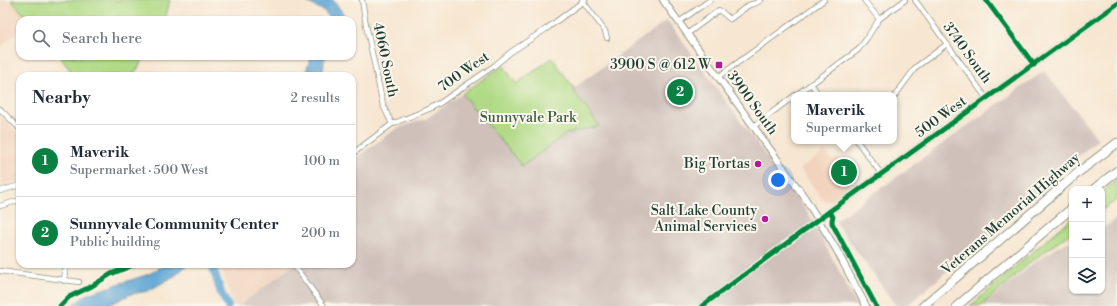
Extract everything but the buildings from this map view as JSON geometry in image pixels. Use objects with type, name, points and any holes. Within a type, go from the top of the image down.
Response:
[{"type":"highway","name":"Veterans Memorial Highway","points":[[924,306],[1080,170],[1117,143]]},
{"type":"highway","points":[[1098,186],[1117,171]]},
{"type":"highway","points":[[958,306],[1069,211]]},
{"type":"main road","name":"3900 South","points":[[663,0],[790,175],[843,261],[866,306]]},
{"type":"main road","name":"500 West","points":[[702,306],[1117,4]]},
{"type":"street","name":"4060 South","points":[[362,0],[383,105],[392,124]]},
{"type":"street","name":"700 West","points":[[356,151],[392,124],[429,110],[440,103],[546,29],[583,0]]},
{"type":"street","points":[[583,0],[605,31],[607,38]]},
{"type":"street","points":[[679,22],[710,0]]},
{"type":"street","points":[[687,34],[719,10],[730,19],[749,5],[761,0]]},
{"type":"street","points":[[718,77],[824,0]]},
{"type":"street","points":[[864,0],[879,19]]},
{"type":"street","points":[[800,92],[858,50],[879,19],[905,0]]},
{"type":"street","name":"3740 South","points":[[915,0],[987,99]]},
{"type":"street","points":[[986,0],[1034,65]]},
{"type":"street","points":[[897,93],[916,67],[947,44]]},
{"type":"street","points":[[811,84],[816,92]]},
{"type":"street","points":[[754,126],[791,99]]},
{"type":"street","points":[[0,109],[16,125]]},
{"type":"street","points":[[859,144],[882,175]]},
{"type":"street","points":[[0,191],[16,186]]},
{"type":"street","points":[[0,206],[16,201]]},
{"type":"street","points":[[64,281],[66,268]]},
{"type":"street","points":[[296,268],[324,306]]},
{"type":"street","points":[[0,271],[79,282]]},
{"type":"shaded area","points":[[0,0],[11,0],[25,16],[16,16],[16,34],[0,48]]},
{"type":"shaded area","points":[[667,20],[812,219],[857,306],[232,306],[240,305],[290,268],[356,268],[356,157],[396,129],[427,118],[462,94],[522,165],[566,134],[599,126],[573,90]]},
{"type":"shaded area","points":[[1044,71],[1098,139],[907,306],[896,306],[835,221]]},
{"type":"shaded area","points":[[0,115],[16,132],[16,181],[0,186]]},
{"type":"shaded area","points":[[825,151],[832,160],[835,158],[847,160],[853,168],[850,186],[830,201],[824,201],[800,169]]},
{"type":"shaded area","points":[[1117,218],[1117,306],[982,306],[1035,262],[1066,242],[1069,242],[1069,294],[1105,294],[1105,227]]},
{"type":"shaded area","points":[[220,268],[290,268],[240,305],[233,305],[224,275]]},
{"type":"green space","points":[[11,0],[170,0],[166,16],[25,16]]},
{"type":"green space","name":"Sunnyvale Park","points":[[552,58],[599,126],[566,134],[522,166],[462,94],[503,65],[516,84]]},
{"type":"green space","points":[[62,60],[143,60],[135,72],[72,72]]},
{"type":"green space","points":[[1117,180],[1117,200],[1105,208],[1105,190]]},
{"type":"green space","points":[[1069,221],[1069,234],[1032,261],[981,306],[970,306]]},
{"type":"water","points":[[303,0],[333,0],[345,16],[328,16],[324,11]]},
{"type":"water","points":[[310,60],[324,60],[323,72],[307,72]]},
{"type":"water","points":[[160,268],[184,268],[176,275],[148,291],[131,294],[107,306],[71,306],[88,294],[149,274]]},
{"type":"waterway","points":[[213,268],[221,293],[228,306]]},
{"type":"cycle path","points":[[986,0],[1034,65]]},
{"type":"cycle path","points":[[702,306],[830,211],[1117,4]]},
{"type":"cycle path","points":[[830,211],[833,217],[832,223],[876,306]]},
{"type":"cycle path","points":[[60,306],[69,297],[92,286],[111,274],[126,268]]},
{"type":"place","name":"3900 S @ 612 W","points":[[719,65]]},
{"type":"place","name":"Sunnyvale Community Center","points":[[680,92]]},
{"type":"place","name":"Big Tortas","points":[[758,164]]},
{"type":"place","name":"Maverik","points":[[844,172]]},
{"type":"place","name":"Salt Lake County Animal Services","points":[[765,219]]}]
